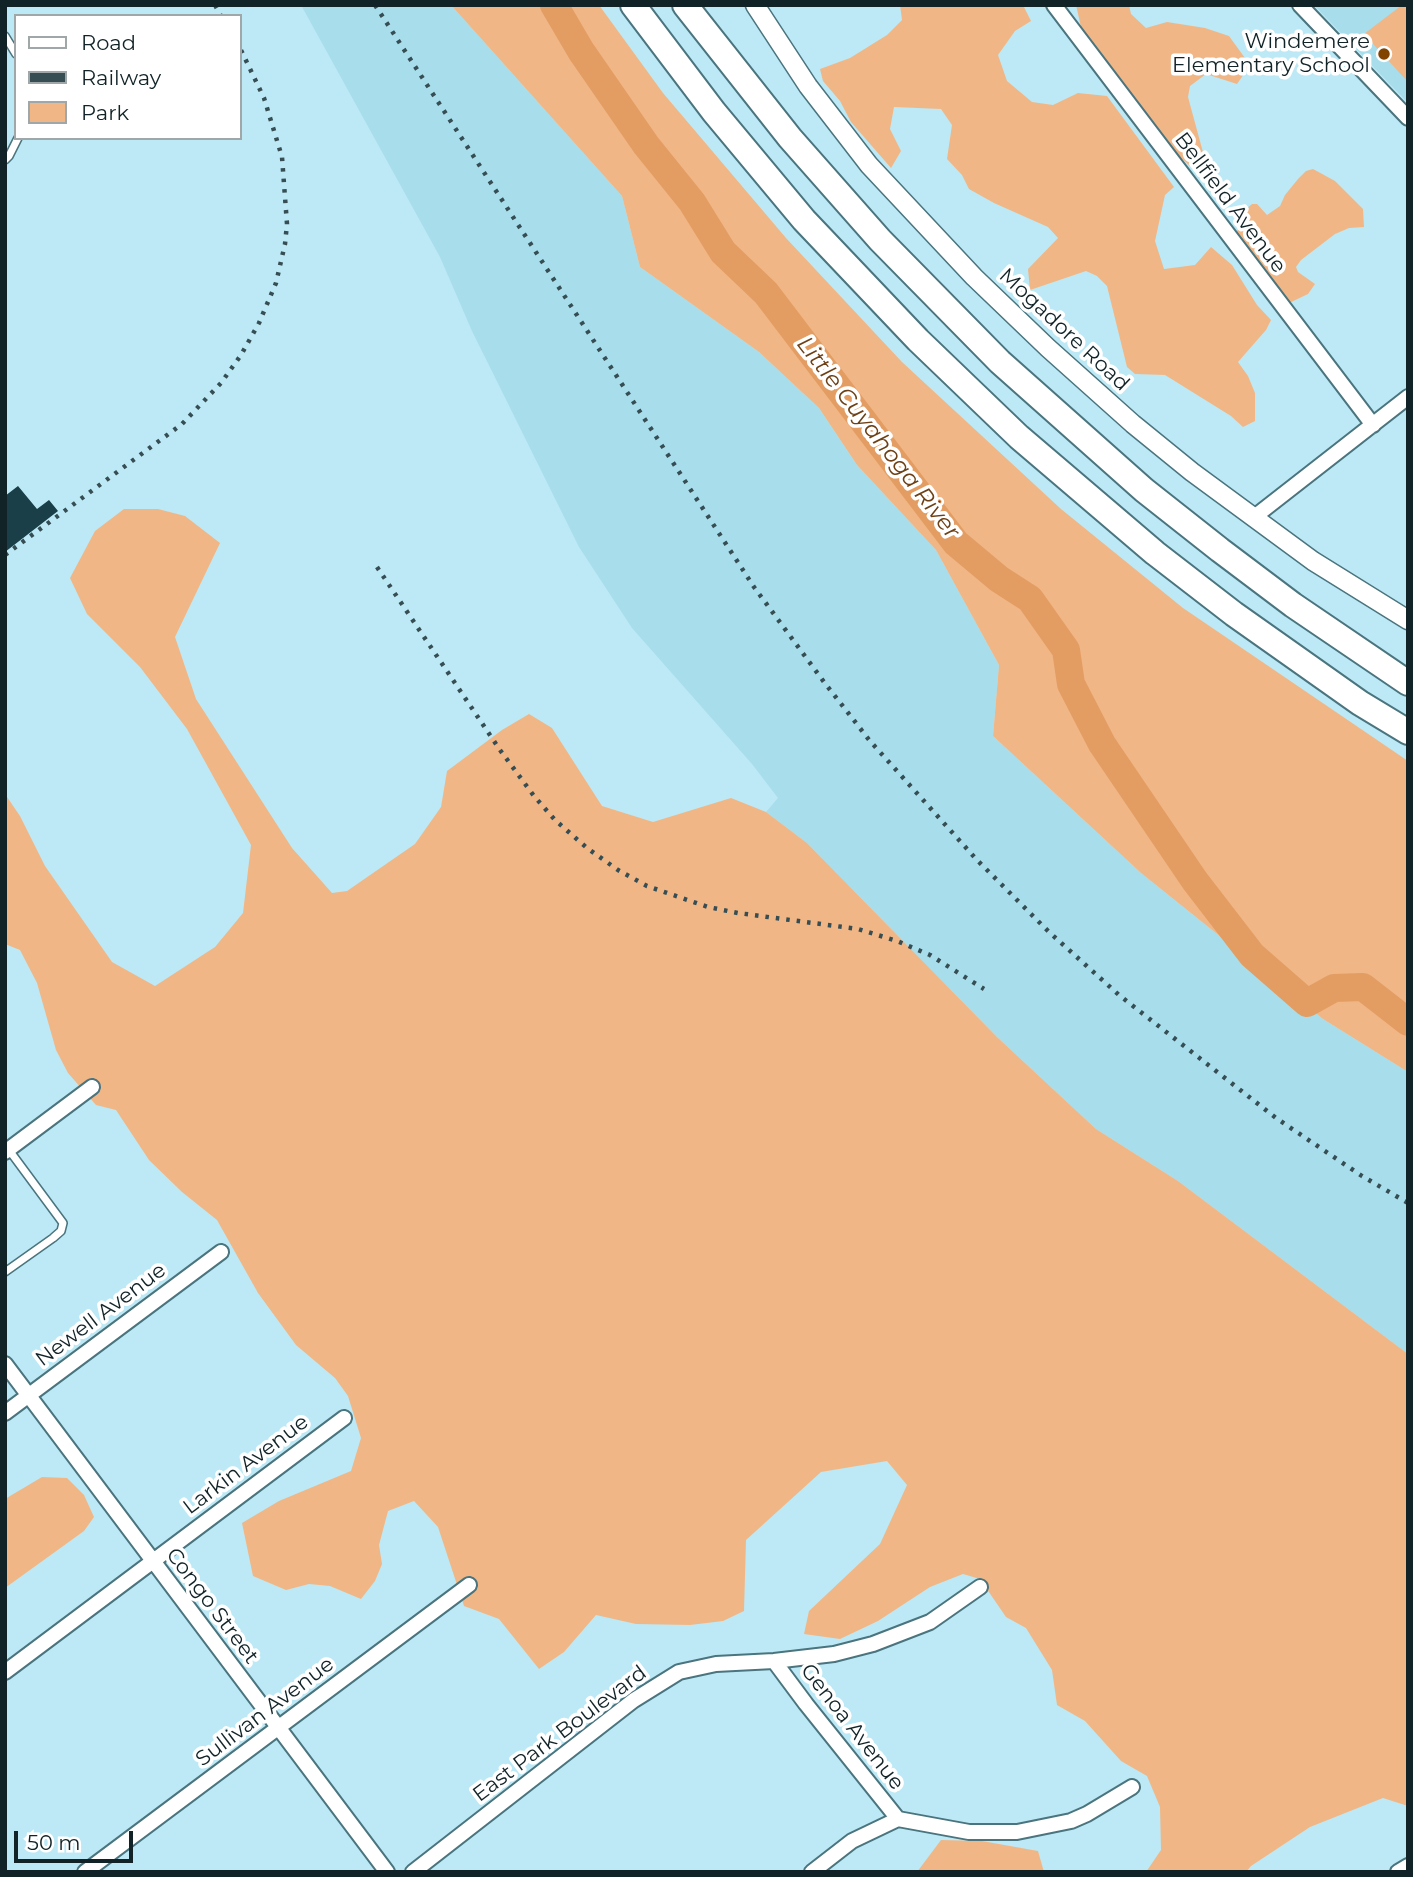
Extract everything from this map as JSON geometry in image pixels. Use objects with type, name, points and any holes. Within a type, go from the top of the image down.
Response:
[{"type":"highway","points":[[633,5],[714,112],[804,219],[918,340],[1019,437],[1155,554],[1234,614],[1360,702],[1408,732]]},
{"type":"highway","points":[[685,5],[799,148],[880,240],[1000,362],[1088,442],[1198,533],[1293,605],[1408,683]]},
{"type":"street","name":"Mogadore Road","points":[[755,5],[808,86],[869,165],[974,277],[1048,348],[1133,424],[1253,518],[1313,561],[1408,620]]},
{"type":"street","name":"Bellfield Avenue","points":[[1054,5],[1373,425]]},
{"type":"street","points":[[1300,5],[1408,118]]},
{"type":"street","points":[[1253,518],[1408,397]]},
{"type":"street","points":[[7,1151],[92,1087]]},
{"type":"street","name":"Newell Avenue","points":[[5,1413],[221,1252]]},
{"type":"street","name":"Congo Street","points":[[5,1364],[387,1872]]},
{"type":"street","name":"Larkin Avenue","points":[[5,1672],[344,1418]]},
{"type":"street","name":"Sullivan Avenue","points":[[86,1872],[469,1585]]},
{"type":"street","name":"East Park Boulevard","points":[[413,1872],[635,1700],[679,1672],[716,1664],[834,1654],[898,1636],[930,1622],[980,1587]]},
{"type":"street","name":"Genoa Avenue","points":[[774,1661],[898,1819]]},
{"type":"street","points":[[812,1872],[852,1841],[898,1819],[969,1832],[1024,1831],[1079,1817],[1132,1787]]},
{"type":"street","points":[[1398,1872],[1408,1866]]},
{"type":"lane","points":[[5,160],[17,140]]},
{"type":"lane","points":[[5,1272],[53,1238],[61,1231],[62,1223],[7,1151]]},
{"type":"shaded area","points":[[301,5],[451,5],[622,196],[640,267],[759,352],[819,408],[857,465],[936,550],[999,665],[993,736],[1141,873],[1323,1019],[1408,1072],[1408,1354],[1178,1181],[1096,1129],[997,1037],[807,843],[766,812],[778,798],[752,764],[632,628],[579,547],[472,331],[440,257]]},
{"type":"shaded area","name":"Windemere Elementary School","points":[[1314,5],[1408,5],[1408,103]]},
{"type":"green space","points":[[451,5],[599,5],[663,93],[786,238],[902,362],[1061,509],[1183,608],[1408,761],[1408,1072],[1323,1019],[1141,873],[993,736],[999,665],[936,550],[857,465],[819,408],[759,352],[640,267],[622,196]]},
{"type":"green space","points":[[900,5],[1023,5],[1031,21],[1015,31],[998,55],[1007,81],[1032,102],[1053,105],[1078,93],[1107,96],[1174,187],[1165,195],[1155,241],[1164,269],[1195,265],[1211,247],[1232,265],[1257,305],[1271,320],[1266,330],[1238,362],[1255,393],[1255,421],[1243,427],[1231,416],[1165,375],[1135,374],[1127,367],[1107,286],[1097,276],[1086,271],[1030,290],[1028,269],[1058,238],[1048,227],[969,189],[962,175],[947,159],[952,125],[941,109],[894,107],[890,129],[901,151],[891,168],[851,122],[840,101],[823,81],[820,69],[850,58],[887,35],[902,20]]},
{"type":"green space","points":[[1076,5],[1129,5],[1131,14],[1146,28],[1167,22],[1205,28],[1229,36],[1250,65],[1237,84],[1206,74],[1190,86],[1188,97],[1204,156],[1190,166],[1175,152],[1081,27]]},
{"type":"green space","points":[[1402,5],[1408,5],[1408,82],[1364,34]]},
{"type":"green space","points":[[1313,169],[1335,181],[1363,209],[1364,227],[1349,228],[1335,234],[1301,260],[1296,267],[1298,272],[1315,284],[1308,294],[1287,304],[1234,234],[1242,226],[1246,209],[1252,204],[1257,204],[1267,215],[1280,206],[1285,195],[1306,171]]},
{"type":"green space","points":[[124,509],[158,509],[185,516],[220,543],[175,637],[196,699],[292,848],[332,893],[347,891],[415,844],[441,807],[447,771],[502,730],[529,714],[552,728],[602,806],[653,822],[731,798],[766,812],[807,843],[997,1037],[1096,1129],[1178,1181],[1408,1354],[1408,1806],[1383,1798],[1310,1827],[1246,1872],[1146,1872],[1161,1850],[1160,1807],[1147,1776],[1121,1761],[1085,1721],[1057,1705],[1052,1670],[1026,1628],[1006,1617],[980,1579],[963,1574],[930,1587],[878,1621],[840,1639],[804,1634],[809,1611],[880,1544],[907,1485],[887,1461],[821,1472],[746,1540],[744,1611],[723,1621],[690,1625],[636,1624],[596,1615],[564,1652],[539,1669],[499,1619],[464,1606],[438,1527],[414,1501],[388,1511],[379,1545],[382,1564],[375,1581],[361,1599],[330,1586],[309,1584],[286,1590],[253,1576],[242,1523],[279,1501],[351,1471],[361,1438],[348,1396],[335,1378],[296,1345],[258,1293],[217,1220],[182,1192],[149,1160],[116,1110],[96,1105],[68,1073],[56,1050],[37,983],[20,950],[5,944],[5,794],[20,816],[45,866],[112,962],[155,986],[215,947],[243,913],[251,845],[187,729],[140,667],[87,614],[70,578],[95,531]]},
{"type":"green space","points":[[42,1477],[67,1478],[84,1495],[94,1517],[84,1531],[5,1588],[5,1499]]},
{"type":"green space","points":[[941,1840],[982,1841],[1038,1851],[1044,1872],[917,1872]]},
{"type":"building","points":[[18,486],[37,509],[49,500],[58,511],[5,552],[5,496]]},
{"type":"waterway","name":"Little Cuyahoga River","points":[[554,5],[581,51],[646,145],[692,202],[723,252],[766,293],[956,543],[999,579],[1030,599],[1066,650],[1071,684],[1102,744],[1195,881],[1252,955],[1307,1003],[1334,988],[1363,987],[1408,1022]]},
{"type":"railway","points":[[215,5],[220,14]]},
{"type":"railway","points":[[375,5],[754,587],[870,741],[977,860],[1049,932],[1119,995],[1276,1118],[1362,1176],[1408,1203]]},
{"type":"railway","points":[[5,555],[182,424],[221,383],[259,323],[276,283],[287,224],[282,157],[264,98],[242,52]]},
{"type":"railway","points":[[377,567],[534,796],[555,820],[618,870],[647,886],[708,907],[858,929],[897,941],[930,955],[984,989]]},
{"type":"place","name":"Windemere Elementary School","points":[[1384,54]]}]
